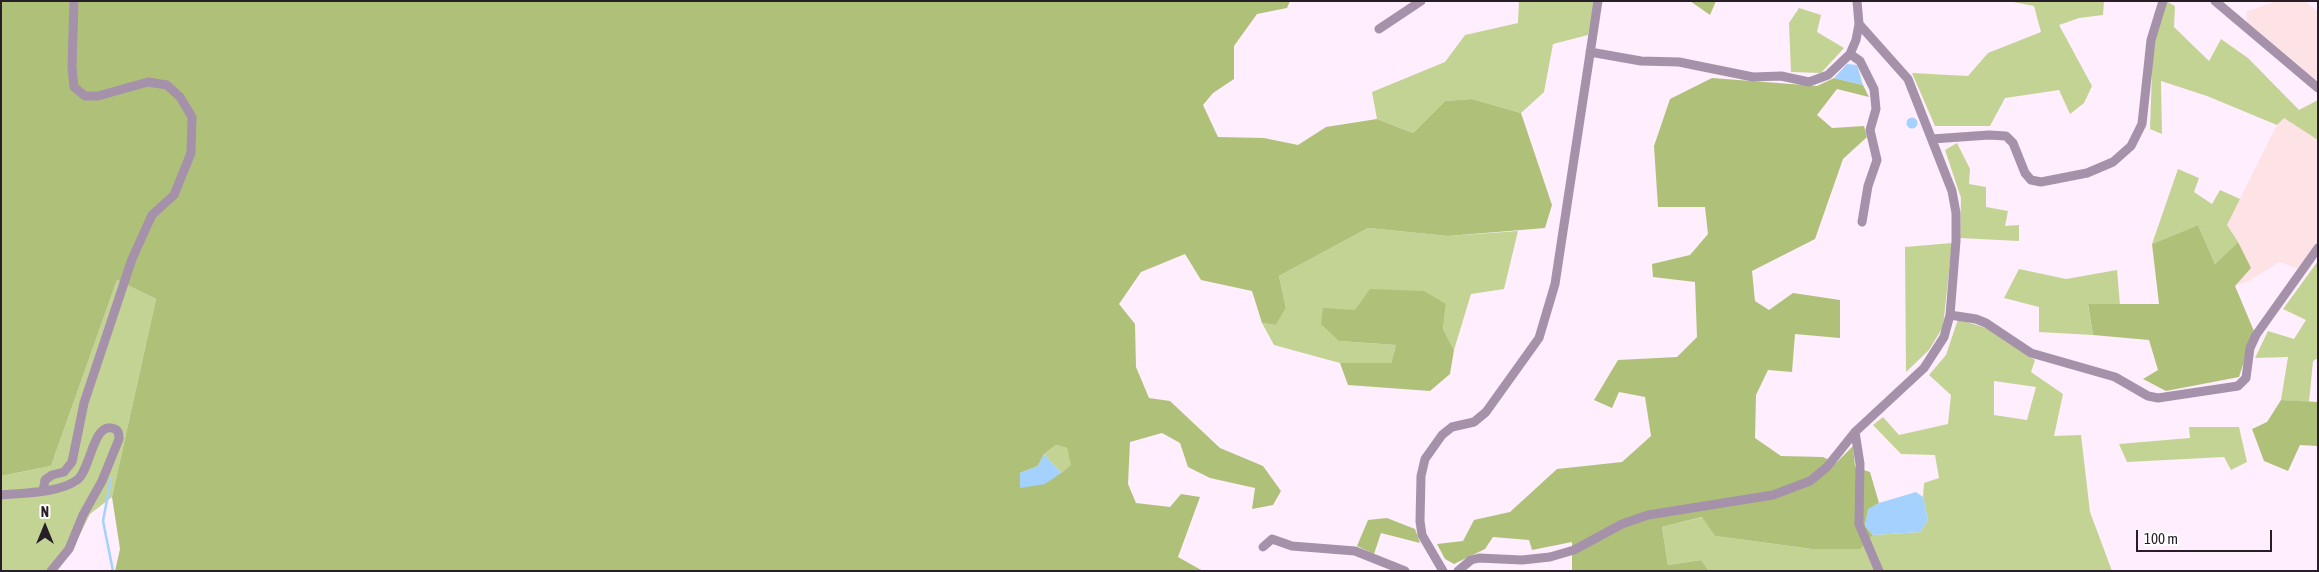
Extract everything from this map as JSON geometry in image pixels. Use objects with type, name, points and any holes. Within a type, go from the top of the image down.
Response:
[{"type":"street","points":[[43,490],[45,480],[52,475],[64,472],[72,462],[84,403],[132,260],[152,215],[174,195],[191,153],[192,117],[180,97],[167,85],[148,82],[91,96],[85,96],[74,87],[72,67],[74,1]]},
{"type":"street","points":[[1378,29],[1421,1]]},
{"type":"street","points":[[1443,571],[1422,535],[1420,521],[1421,476],[1425,459],[1447,431],[1474,422],[1486,412],[1539,338],[1555,284],[1598,1]]},
{"type":"street","points":[[1590,52],[1641,61],[1679,62],[1752,77],[1781,76],[1809,82],[1828,75],[1850,54],[1856,40],[1859,24],[1857,1]]},
{"type":"street","points":[[1932,139],[1989,134],[2006,136],[2013,143],[2025,173],[2031,180],[2041,182],[2087,173],[2113,162],[2131,146],[2142,124],[2151,40],[2163,1]]},
{"type":"street","points":[[2215,1],[2318,88]]},
{"type":"street","points":[[1458,571],[1471,560],[1479,558],[1522,560],[1550,557],[1574,550],[1622,524],[1648,515],[1773,495],[1793,489],[1810,481],[1827,467],[1855,432],[1924,368],[1944,337],[1950,315],[1956,269],[1956,213],[1952,191],[1908,79],[1859,24]]},
{"type":"street","points":[[1850,54],[1860,61],[1874,89],[1876,109],[1870,130],[1877,160],[1868,186],[1862,222]]},
{"type":"street","points":[[1950,315],[1981,321],[2031,353],[2114,376],[2148,396],[2158,398],[2183,396],[2238,386],[2246,378],[2250,348],[2256,335],[2318,248]]},
{"type":"street","points":[[1,495],[67,486],[78,479],[86,469],[97,436],[102,430],[106,428],[116,430],[119,439],[102,481],[83,515],[69,549],[52,571]]},
{"type":"street","points":[[1855,432],[1860,464],[1860,524],[1879,571]]},
{"type":"street","points":[[1263,547],[1272,539],[1292,546],[1326,547],[1355,551],[1405,571]]},
{"type":"shaded area","points":[[2276,1],[2305,1],[2318,12],[2318,84],[2248,25],[2246,12]]},
{"type":"shaded area","points":[[2318,109],[2318,242],[2298,269],[2280,262],[2248,281],[2235,286],[2227,225],[2277,125],[2284,117]]},
{"type":"green space","points":[[1,1],[1290,1],[1287,8],[1257,14],[1234,46],[1234,79],[1213,93],[1203,105],[1218,137],[1264,138],[1298,145],[1326,127],[1377,119],[1413,133],[1445,101],[1472,99],[1521,113],[1552,205],[1545,228],[1448,236],[1368,228],[1279,276],[1286,308],[1276,325],[1262,323],[1252,291],[1201,280],[1185,254],[1141,272],[1119,304],[1135,324],[1136,367],[1149,398],[1170,401],[1220,448],[1263,466],[1281,491],[1273,505],[1252,509],[1255,488],[1210,478],[1188,467],[1180,443],[1162,433],[1130,442],[1128,484],[1136,503],[1170,507],[1181,494],[1200,497],[1178,557],[1203,571],[115,571],[120,549],[112,497],[156,299],[117,280],[51,466],[1,476]],"holes":[[[1056,445],[1067,448],[1071,465],[1061,473],[1020,473],[1038,466],[1044,454]]]},
{"type":"green space","points":[[1519,1],[1595,1],[1588,35],[1553,44],[1544,92],[1521,113],[1472,99],[1445,101],[1413,133],[1377,119],[1372,92],[1445,62],[1465,35],[1518,23]]},
{"type":"green space","points":[[1690,1],[1716,1],[1710,15]]},
{"type":"green space","points":[[2008,1],[2104,1],[2103,15],[2079,18],[2059,25],[2092,86],[2084,103],[2070,114],[2059,90],[2005,98],[1990,126],[1935,126],[1912,73],[1968,76],[1988,53],[2041,32],[2034,6]]},
{"type":"green space","points":[[2166,1],[2175,6],[2174,27],[2209,61],[2221,39],[2248,58],[2299,110],[2318,100],[2318,140],[2284,118],[2277,125],[2207,96],[2161,81],[2162,134],[2150,129],[2153,43]]},
{"type":"green space","points":[[1799,8],[1821,15],[1817,32],[1844,48],[1821,73],[1791,72],[1789,23]]},
{"type":"green space","points":[[1712,78],[1817,86],[1834,78],[1863,85],[1869,97],[1837,89],[1817,115],[1832,128],[1864,126],[1867,137],[1843,159],[1815,239],[1752,271],[1755,301],[1769,310],[1793,293],[1840,300],[1840,338],[1795,334],[1792,372],[1768,370],[1756,395],[1755,438],[1781,456],[1823,457],[1836,463],[1853,446],[1855,467],[1870,472],[1879,503],[1868,510],[1865,526],[1873,535],[1861,549],[1812,549],[1715,536],[1702,517],[1662,527],[1668,565],[1701,560],[1709,571],[1572,571],[1572,542],[1532,550],[1529,540],[1493,537],[1485,549],[1454,564],[1445,559],[1437,544],[1463,541],[1474,520],[1510,512],[1557,469],[1622,462],[1651,436],[1645,397],[1619,392],[1612,408],[1594,400],[1618,360],[1677,357],[1697,337],[1695,282],[1653,277],[1652,264],[1690,255],[1708,234],[1705,207],[1658,207],[1654,146],[1670,99]]},
{"type":"green space","points":[[1957,143],[1970,169],[1969,184],[1986,187],[1986,207],[2008,211],[2005,226],[2019,225],[2019,241],[1960,238],[1961,198],[1945,150]]},
{"type":"green space","points":[[2178,169],[2199,178],[2194,192],[2212,204],[2220,190],[2240,199],[2227,225],[2238,242],[2215,264],[2198,225],[2152,244]]},
{"type":"green space","points":[[2198,225],[2215,264],[2238,242],[2251,268],[2235,286],[2254,331],[2239,377],[2166,391],[2143,379],[2158,370],[2149,340],[2093,335],[2088,304],[2159,304],[2152,244]]},
{"type":"green space","points":[[1368,228],[1448,236],[1518,231],[1504,289],[1471,294],[1454,350],[1443,329],[1446,304],[1339,341],[1396,345],[1391,363],[1340,363],[1274,345],[1262,323],[1276,325],[1286,308],[1279,276]]},
{"type":"green space","points":[[1952,243],[1943,327],[1929,350],[1906,372],[1905,247]]},
{"type":"green space","points":[[2318,261],[2318,358],[2313,361],[2309,402],[2281,400],[2288,357],[2255,358],[2268,331],[2294,339],[2306,320],[2283,309]]},
{"type":"green space","points":[[2019,269],[2066,279],[2117,270],[2120,305],[2088,305],[2093,335],[2039,332],[2039,307],[2004,298]]},
{"type":"green space","points":[[117,280],[156,299],[112,497],[90,514],[70,554],[54,571],[1,571],[1,476],[51,466]]},
{"type":"green space","points":[[1370,289],[1424,291],[1446,304],[1443,329],[1454,350],[1450,374],[1430,391],[1348,385],[1340,363],[1391,363],[1396,345],[1339,341],[1321,324],[1323,308],[1355,310]]},
{"type":"green space","points":[[1958,319],[1989,329],[2035,360],[2031,372],[2063,394],[2054,436],[2081,435],[2090,512],[2112,571],[1709,571],[1701,560],[1668,565],[1662,527],[1703,517],[1715,536],[1812,549],[1861,549],[1873,535],[1920,532],[1928,520],[1923,497],[1924,483],[1939,478],[1935,455],[1901,454],[1873,425],[1883,417],[1899,435],[1948,424],[1951,395],[1929,375],[1946,355]],"holes":[[[1994,381],[2036,387],[2027,420],[1994,415]]]},
{"type":"green space","points":[[2281,400],[2318,402],[2318,446],[2300,445],[2288,471],[2264,461],[2252,429],[2267,422]]},
{"type":"green space","points":[[2189,427],[2239,427],[2247,462],[2231,470],[2224,457],[2127,462],[2119,444],[2190,438]]},
{"type":"green space","points":[[1056,445],[1067,448],[1072,465],[1061,473],[1044,454]]},
{"type":"green space","points":[[1387,518],[1415,529],[1420,543],[1381,533],[1374,554],[1357,546],[1368,520]]},
{"type":"water","points":[[1847,64],[1857,65],[1863,85],[1834,78]]},
{"type":"water","points":[[1912,117],[1918,123],[1912,129],[1906,123]]},
{"type":"water","points":[[1044,454],[1061,473],[1045,484],[1020,488],[1020,473],[1038,466]]},
{"type":"water","points":[[1916,492],[1923,497],[1928,520],[1920,532],[1873,535],[1865,526],[1868,509],[1879,503]]},
{"type":"waterway","points":[[111,479],[103,521],[113,571]]}]
